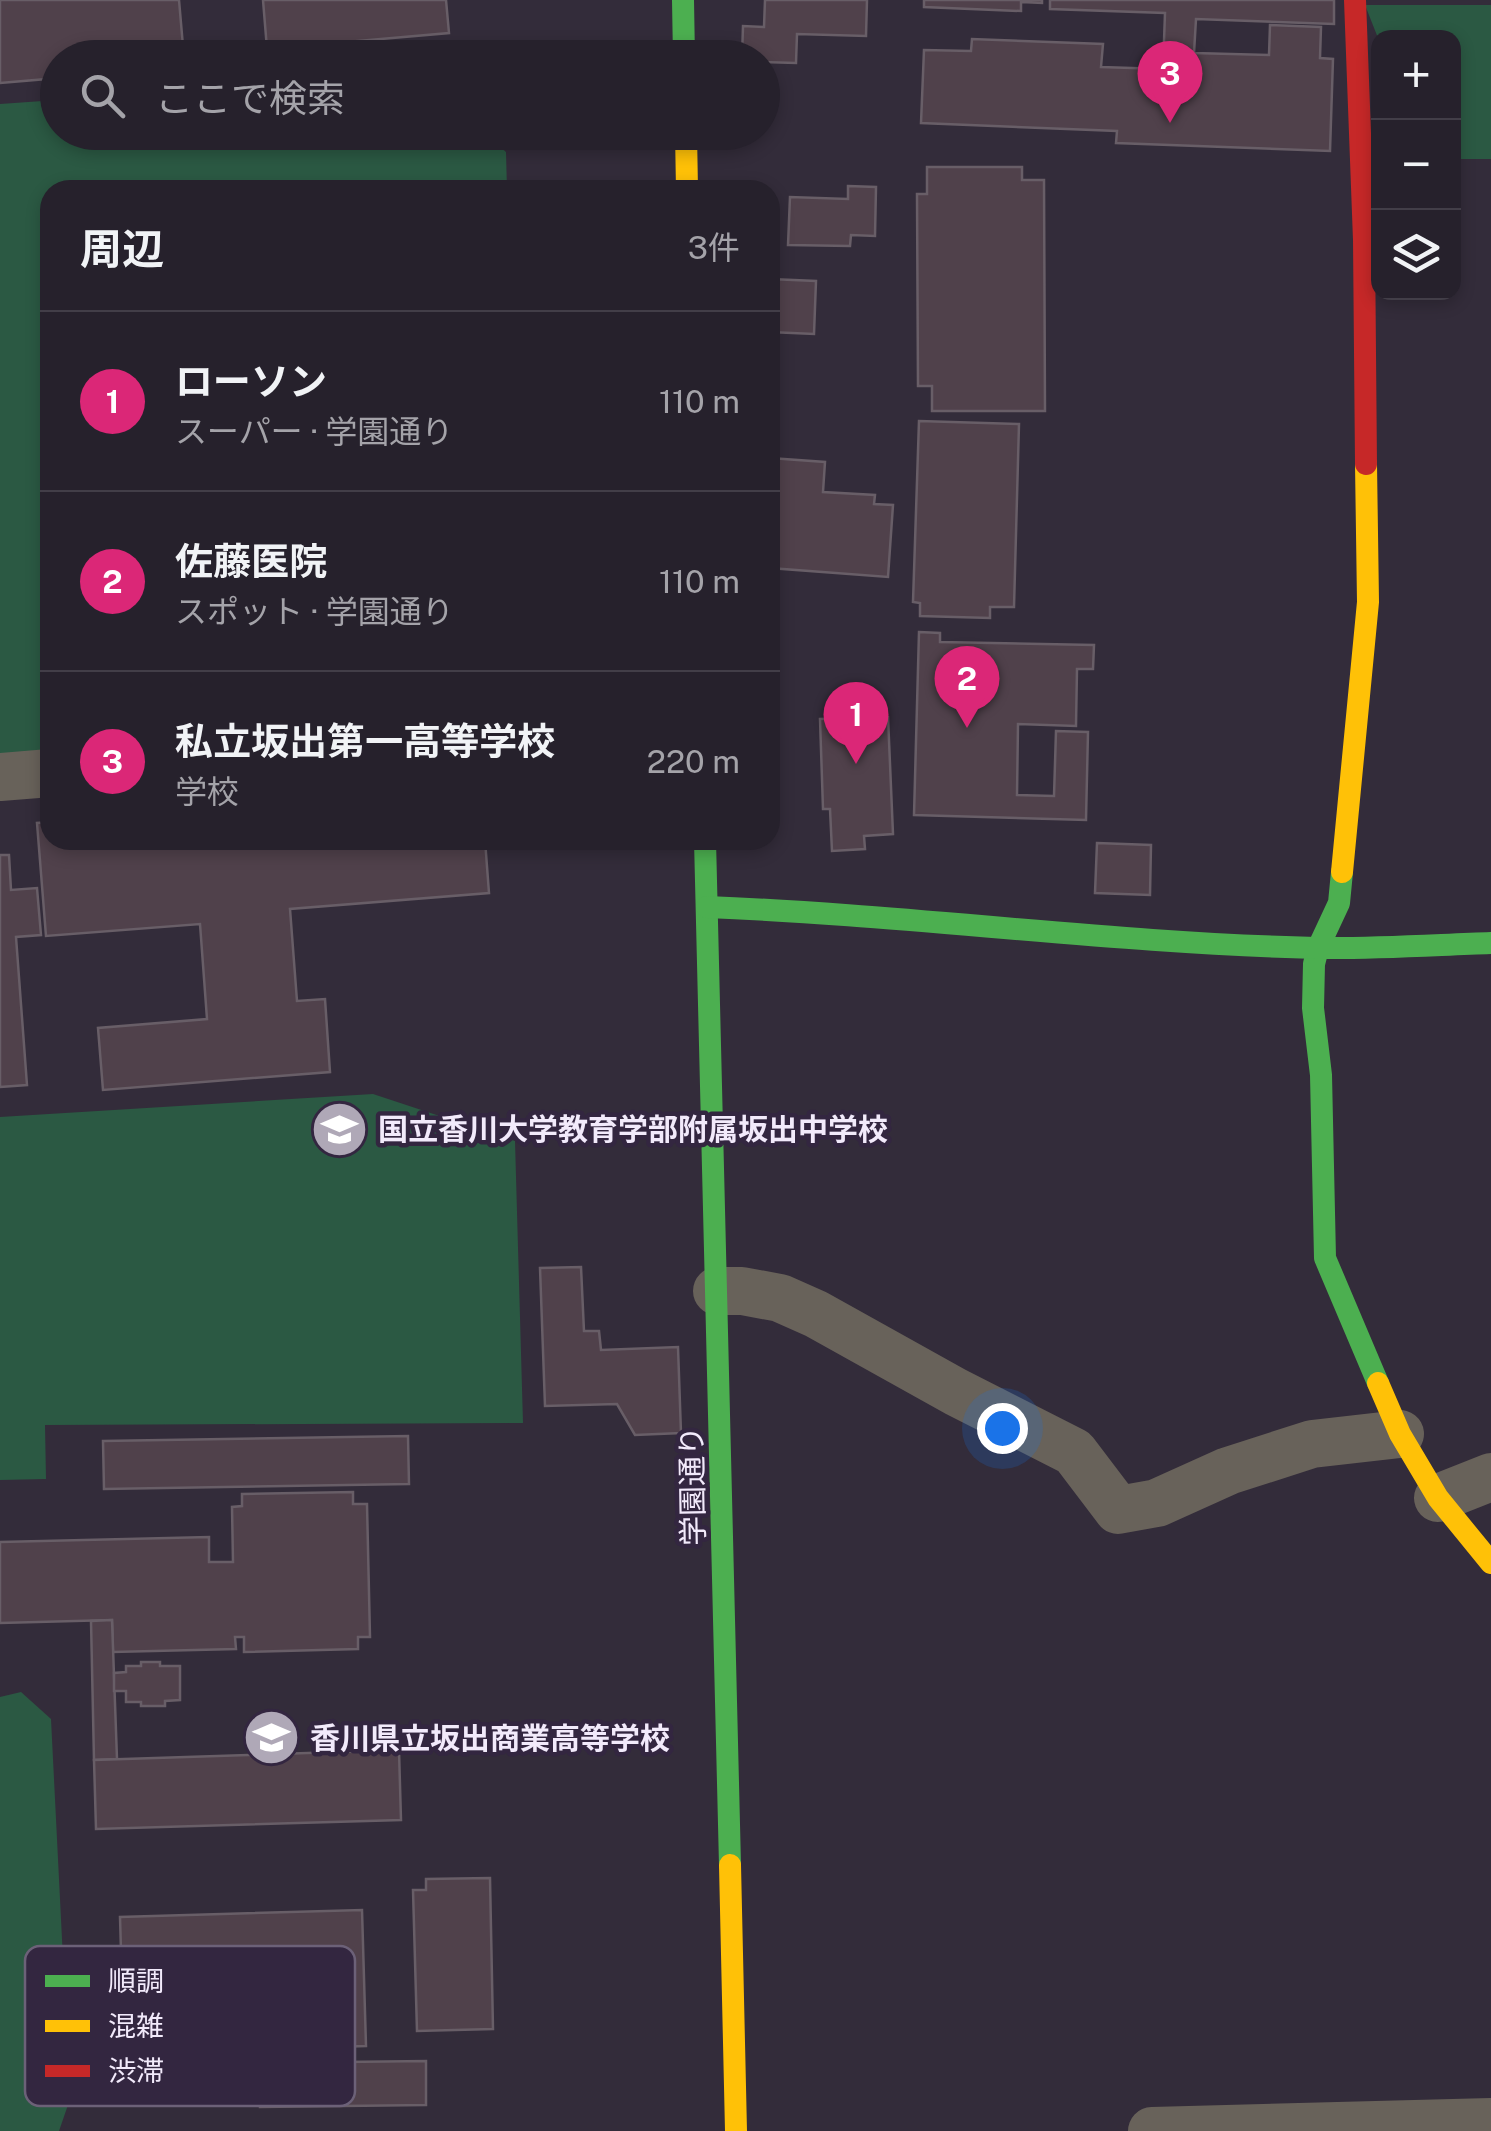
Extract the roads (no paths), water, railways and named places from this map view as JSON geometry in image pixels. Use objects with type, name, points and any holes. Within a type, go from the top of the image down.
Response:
[{"type":"street","points":[[682,0],[683,40]]},
{"type":"street","points":[[1355,0],[1364,259],[1368,602],[1338,903],[1314,964],[1325,1258],[1400,1434],[1438,1498],[1491,1563]]},
{"type":"street","points":[[687,150],[688,180]]},
{"type":"street","points":[[0,777],[40,774]]},
{"type":"street","name":"学園通り","points":[[705,850],[736,2131]]},
{"type":"street","points":[[706,907],[1122,938],[1318,948],[1491,943]]},
{"type":"street","points":[[717,1291],[780,1298],[816,1314],[1074,1452],[1118,1510],[1157,1503],[1228,1471],[1312,1444],[1400,1434]]},
{"type":"street","points":[[1438,1498],[1491,1477]]},
{"type":"street","points":[[1152,2131],[1491,2122]]},
{"type":"place","name":"私立坂出第一高等学校","points":[[1170,123]]},
{"type":"place","name":"佐藤医院","points":[[967,728]]},
{"type":"place","name":"ローソン","points":[[856,764]]},
{"type":"place","name":"国立香川大学教育学部附属坂出中学校","points":[[339,1129]]},
{"type":"place","name":"香川県立坂出商業高等学校","points":[[271,1738]]}]
